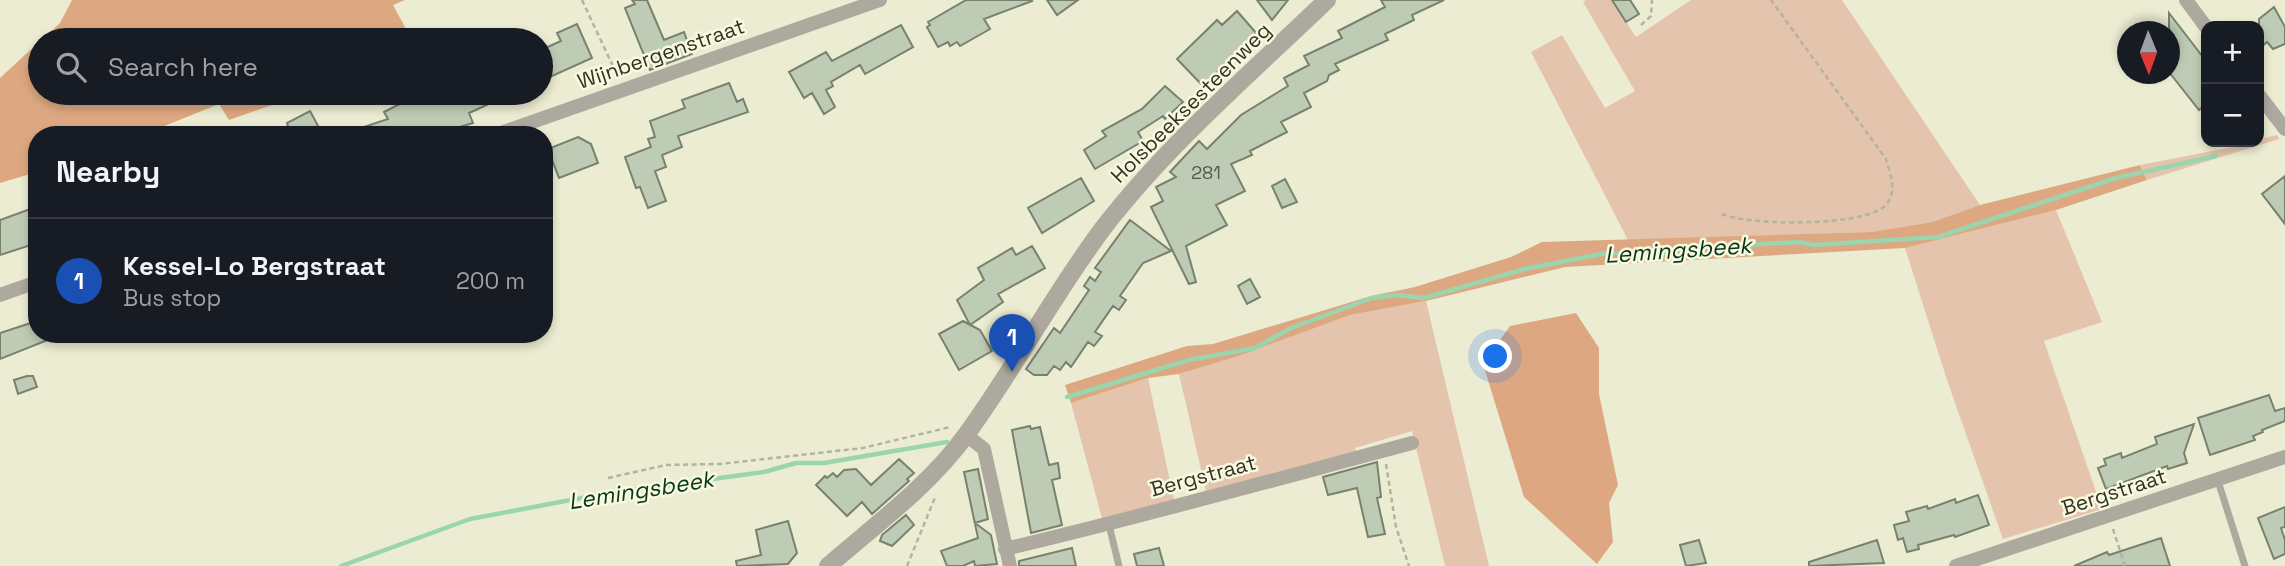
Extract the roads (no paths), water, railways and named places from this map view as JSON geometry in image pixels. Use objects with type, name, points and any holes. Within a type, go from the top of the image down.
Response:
[{"type":"street","name":"Wijnbergenstraat","points":[[520,126],[880,0]]},
{"type":"street","name":"Holsbeeksesteenweg","points":[[828,566],[935,472],[966,435],[1049,305],[1105,226],[1161,160],[1327,0]]},
{"type":"street","points":[[2186,0],[2202,21]]},
{"type":"street","points":[[2264,102],[2285,129]]},
{"type":"street","points":[[0,295],[28,285]]},
{"type":"street","points":[[966,435],[984,449],[1010,566]]},
{"type":"street","name":"Bergstraat","points":[[1005,549],[1109,525],[1197,498],[1412,443]]},
{"type":"street","name":"Bergstraat","points":[[1956,566],[2285,457]]},
{"type":"lane","points":[[2218,481],[2245,566]]},
{"type":"lane","points":[[1109,525],[1119,566]]},
{"type":"waterway","name":"Lemingsbeek","points":[[1067,397],[1189,360],[1255,348],[1291,328],[1372,298],[1397,295],[1424,298],[1525,269],[1606,253],[1655,255],[1688,248],[1799,242],[1813,245],[1938,237],[2116,178],[2216,156]]},
{"type":"waterway","name":"Lemingsbeek","points":[[341,566],[470,519],[603,494],[764,472],[796,463],[824,463],[947,442]]},
{"type":"place","name":"Kessel-Lo Bergstraat","points":[[1012,372]]}]
